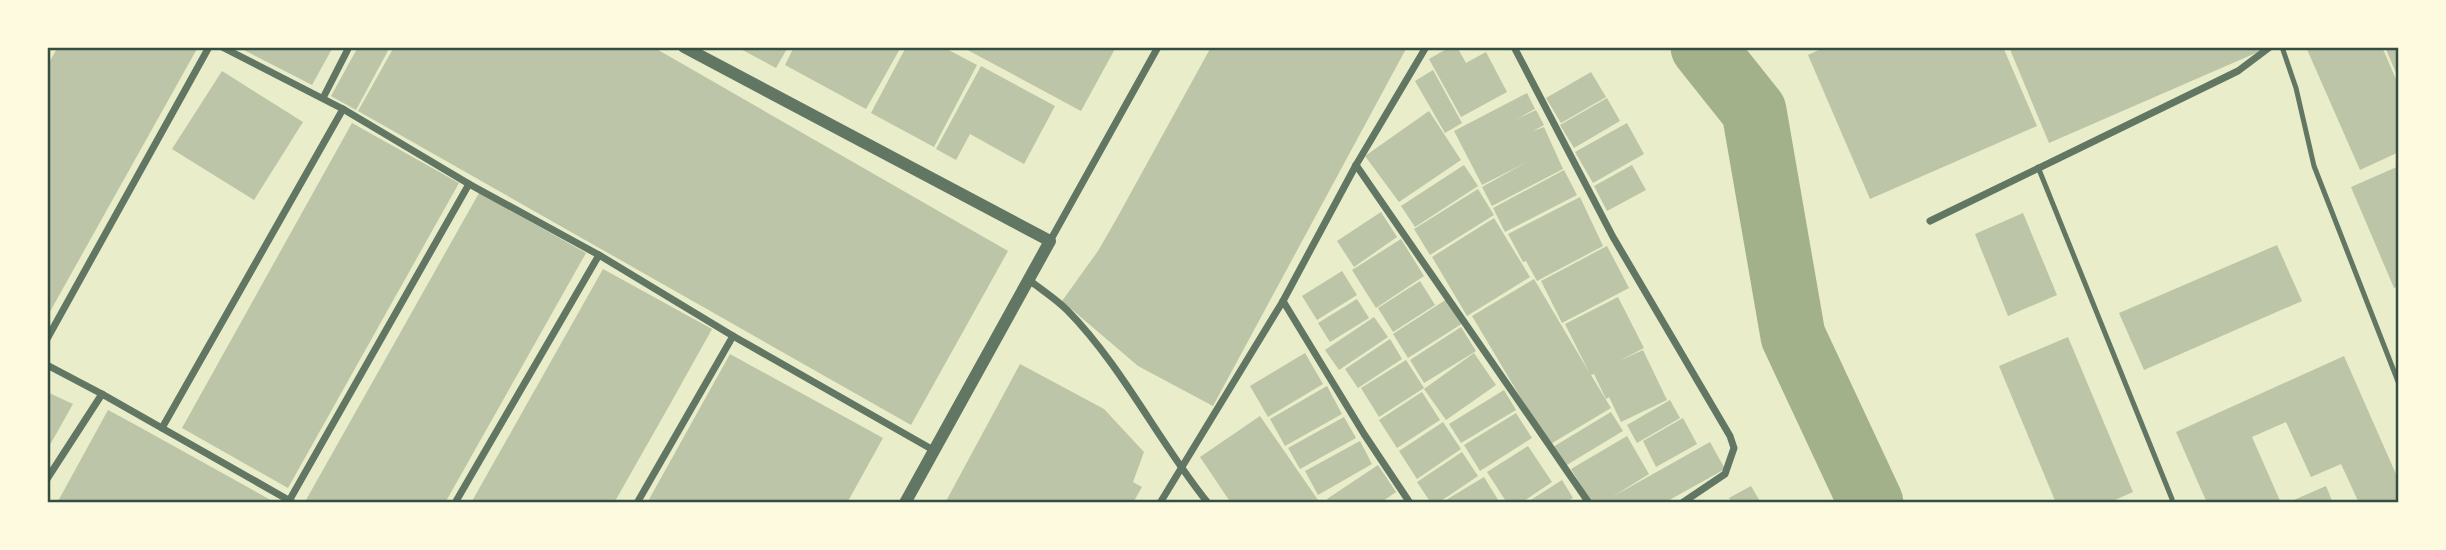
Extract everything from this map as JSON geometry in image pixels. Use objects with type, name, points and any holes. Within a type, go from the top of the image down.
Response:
[{"type":"street","points":[[47,339],[209,47]]},
{"type":"street","points":[[222,47],[343,109],[935,451]]},
{"type":"street","points":[[323,98],[349,47]]},
{"type":"street","points":[[684,47],[1050,240]]},
{"type":"street","points":[[905,503],[1158,47]]},
{"type":"street","points":[[1160,503],[1283,301],[1356,166],[1426,47]]},
{"type":"street","points":[[1514,47],[1613,237],[1730,436],[1734,448],[1725,474],[1682,503]]},
{"type":"street","points":[[1930,221],[2238,71],[2270,47]]},
{"type":"street","points":[[162,428],[343,109]]},
{"type":"street","points":[[1356,166],[1589,503]]},
{"type":"street","points":[[47,365],[291,502],[470,184]]},
{"type":"street","points":[[455,503],[599,255]]},
{"type":"street","points":[[1029,280],[1066,309],[1102,351],[1181,470],[1208,503]]},
{"type":"street","points":[[1283,301],[1364,434],[1410,503]]},
{"type":"street","points":[[637,503],[733,335]]},
{"type":"street","points":[[47,479],[102,394]]},
{"type":"lane","points":[[2282,47],[2296,88],[2315,166],[2399,384]]},
{"type":"lane","points":[[2038,167],[2172,499]]},
{"type":"building","points":[[58,47],[198,47],[47,317],[47,66]]},
{"type":"building","points":[[238,47],[333,47],[312,85]]},
{"type":"building","points":[[358,47],[390,47],[356,110],[331,96]]},
{"type":"building","points":[[394,47],[653,47],[1008,251],[911,425],[358,111]]},
{"type":"building","points":[[737,47],[788,47],[776,68]]},
{"type":"building","points":[[794,47],[901,47],[866,109],[785,65]]},
{"type":"building","points":[[906,47],[943,47],[977,65],[934,147],[871,113]]},
{"type":"building","points":[[962,47],[1116,47],[1081,111]]},
{"type":"building","points":[[1211,47],[1407,47],[1213,406],[1138,366],[1062,301],[1098,251]]},
{"type":"building","points":[[1450,47],[1457,47],[1466,63],[1486,52],[1507,92],[1461,117],[1429,59]]},
{"type":"building","points":[[1825,47],[2003,47],[2037,126],[1870,199],[1808,55]]},
{"type":"building","points":[[2009,47],[2264,47],[2265,49],[2049,143]]},
{"type":"building","points":[[2306,47],[2382,47],[2399,86],[2399,152],[2360,170]]},
{"type":"building","points":[[2385,47],[2399,47],[2399,80]]},
{"type":"building","points":[[981,66],[1055,106],[1024,164],[970,134],[956,160],[936,149]]},
{"type":"building","points":[[1433,70],[1462,123],[1445,133],[1415,81]]},
{"type":"building","points":[[222,71],[303,122],[254,200],[172,149]]},
{"type":"building","points":[[1591,72],[1606,97],[1561,123],[1546,98]]},
{"type":"building","points":[[1527,93],[1535,109],[1515,120],[1536,110],[1544,125],[1533,131],[1544,127],[1563,169],[1492,206],[1482,187],[1527,162],[1482,185],[1454,131]]},
{"type":"building","points":[[1607,98],[1620,121],[1574,148],[1560,125]]},
{"type":"building","points":[[1429,111],[1461,160],[1399,202],[1365,156]]},
{"type":"building","points":[[352,123],[459,183],[288,488],[182,428]]},
{"type":"building","points":[[1627,123],[1644,154],[1593,183],[1575,152]]},
{"type":"building","points":[[1464,165],[1478,186],[1415,227],[1401,206]]},
{"type":"building","points":[[1632,165],[1646,190],[1607,211],[1594,186]]},
{"type":"building","points":[[2399,166],[2399,286],[2394,288],[2351,187]]},
{"type":"building","points":[[1564,170],[1577,195],[1505,232],[1493,208]]},
{"type":"building","points":[[1478,189],[1494,215],[1430,255],[1414,229]]},
{"type":"building","points":[[479,193],[586,253],[445,503],[310,503],[306,500]]},
{"type":"building","points":[[1580,197],[1603,246],[1537,281],[1508,234]]},
{"type":"building","points":[[1381,212],[1397,237],[1354,267],[1337,241]]},
{"type":"building","points":[[2023,213],[2057,295],[2008,316],[1975,234]]},
{"type":"building","points":[[1494,218],[1530,277],[1467,316],[1432,257]]},
{"type":"building","points":[[1401,239],[1424,276],[1376,308],[1352,270]]},
{"type":"building","points":[[2277,245],[2302,301],[2144,370],[2119,313]]},
{"type":"building","points":[[1607,246],[1629,288],[1562,323],[1541,281]]},
{"type":"building","points":[[603,269],[712,329],[673,399],[614,503],[471,503]]},
{"type":"building","points":[[1342,271],[1357,295],[1317,320],[1302,296]]},
{"type":"building","points":[[1534,279],[1589,372],[1565,324],[1618,297],[1644,348],[1619,361],[1643,350],[1667,400],[1621,422],[1609,397],[1606,399],[1594,374],[1591,375],[1611,408],[1549,445],[1472,316]]},
{"type":"building","points":[[1420,281],[1435,305],[1393,332],[1378,308]]},
{"type":"building","points":[[1357,299],[1369,318],[1330,342],[1318,323]]},
{"type":"building","points":[[1447,299],[1463,323],[1408,358],[1393,334]]},
{"type":"building","points":[[1374,317],[1388,337],[1339,370],[1325,350]]},
{"type":"building","points":[[1461,327],[1476,351],[1424,383],[1410,360]]},
{"type":"building","points":[[2068,337],[2133,492],[2108,503],[2056,503],[1999,366]]},
{"type":"building","points":[[1390,339],[1402,359],[1358,388],[1345,369]]},
{"type":"building","points":[[1305,353],[1323,384],[1268,417],[1250,386]]},
{"type":"building","points":[[1474,353],[1496,385],[1446,420],[1424,389]]},
{"type":"building","points":[[730,354],[883,438],[847,503],[647,503]]},
{"type":"building","points":[[2344,356],[2399,481],[2399,503],[2359,503],[2341,464],[2311,477],[2286,422],[2252,437],[2281,503],[2207,503],[2176,432]]},
{"type":"building","points":[[1406,360],[1424,388],[1379,417],[1361,388]]},
{"type":"building","points":[[1020,364],[1104,409],[1144,452],[1133,482],[1142,487],[1133,503],[945,503]]},
{"type":"building","points":[[1327,386],[1342,414],[1285,446],[1270,419]]},
{"type":"building","points":[[1504,390],[1516,410],[1461,443],[1449,424]]},
{"type":"building","points":[[47,392],[73,404],[47,450]]},
{"type":"building","points":[[1422,392],[1440,420],[1397,448],[1379,420]]},
{"type":"building","points":[[1670,400],[1680,418],[1637,443],[1627,425]]},
{"type":"building","points":[[108,410],[134,424],[276,503],[57,503]]},
{"type":"building","points":[[1611,412],[1623,431],[1565,466],[1553,447]]},
{"type":"building","points":[[1516,413],[1532,438],[1480,471],[1464,445]]},
{"type":"building","points":[[1260,416],[1318,500],[1313,503],[1231,503],[1200,457]]},
{"type":"building","points":[[1344,417],[1356,438],[1300,469],[1288,448]]},
{"type":"building","points":[[1683,418],[1697,444],[1656,467],[1643,441]]},
{"type":"building","points":[[1443,422],[1461,449],[1417,479],[1399,451]]},
{"type":"building","points":[[1627,436],[1649,474],[1612,497],[1710,442],[1725,469],[1664,503],[1592,503],[1571,469]]},
{"type":"building","points":[[1360,441],[1372,464],[1318,495],[1305,471]]},
{"type":"building","points":[[1528,446],[1552,482],[1521,503],[1507,503],[1487,472]]},
{"type":"building","points":[[1462,452],[1478,476],[1438,503],[1431,503],[1417,482]]},
{"type":"building","points":[[1378,465],[1396,492],[1380,503],[1329,503],[1327,499]]},
{"type":"building","points":[[1484,477],[1500,503],[1441,503]]},
{"type":"building","points":[[1562,480],[1573,498],[1565,503],[1526,503]]},
{"type":"building","points":[[1751,486],[1761,503],[1732,503],[1729,498]]},
{"type":"building","points":[[2326,486],[2333,503],[2287,503]]},
{"type":"waterway","points":[[1703,47],[1754,111],[1793,336],[1871,503]]}]
